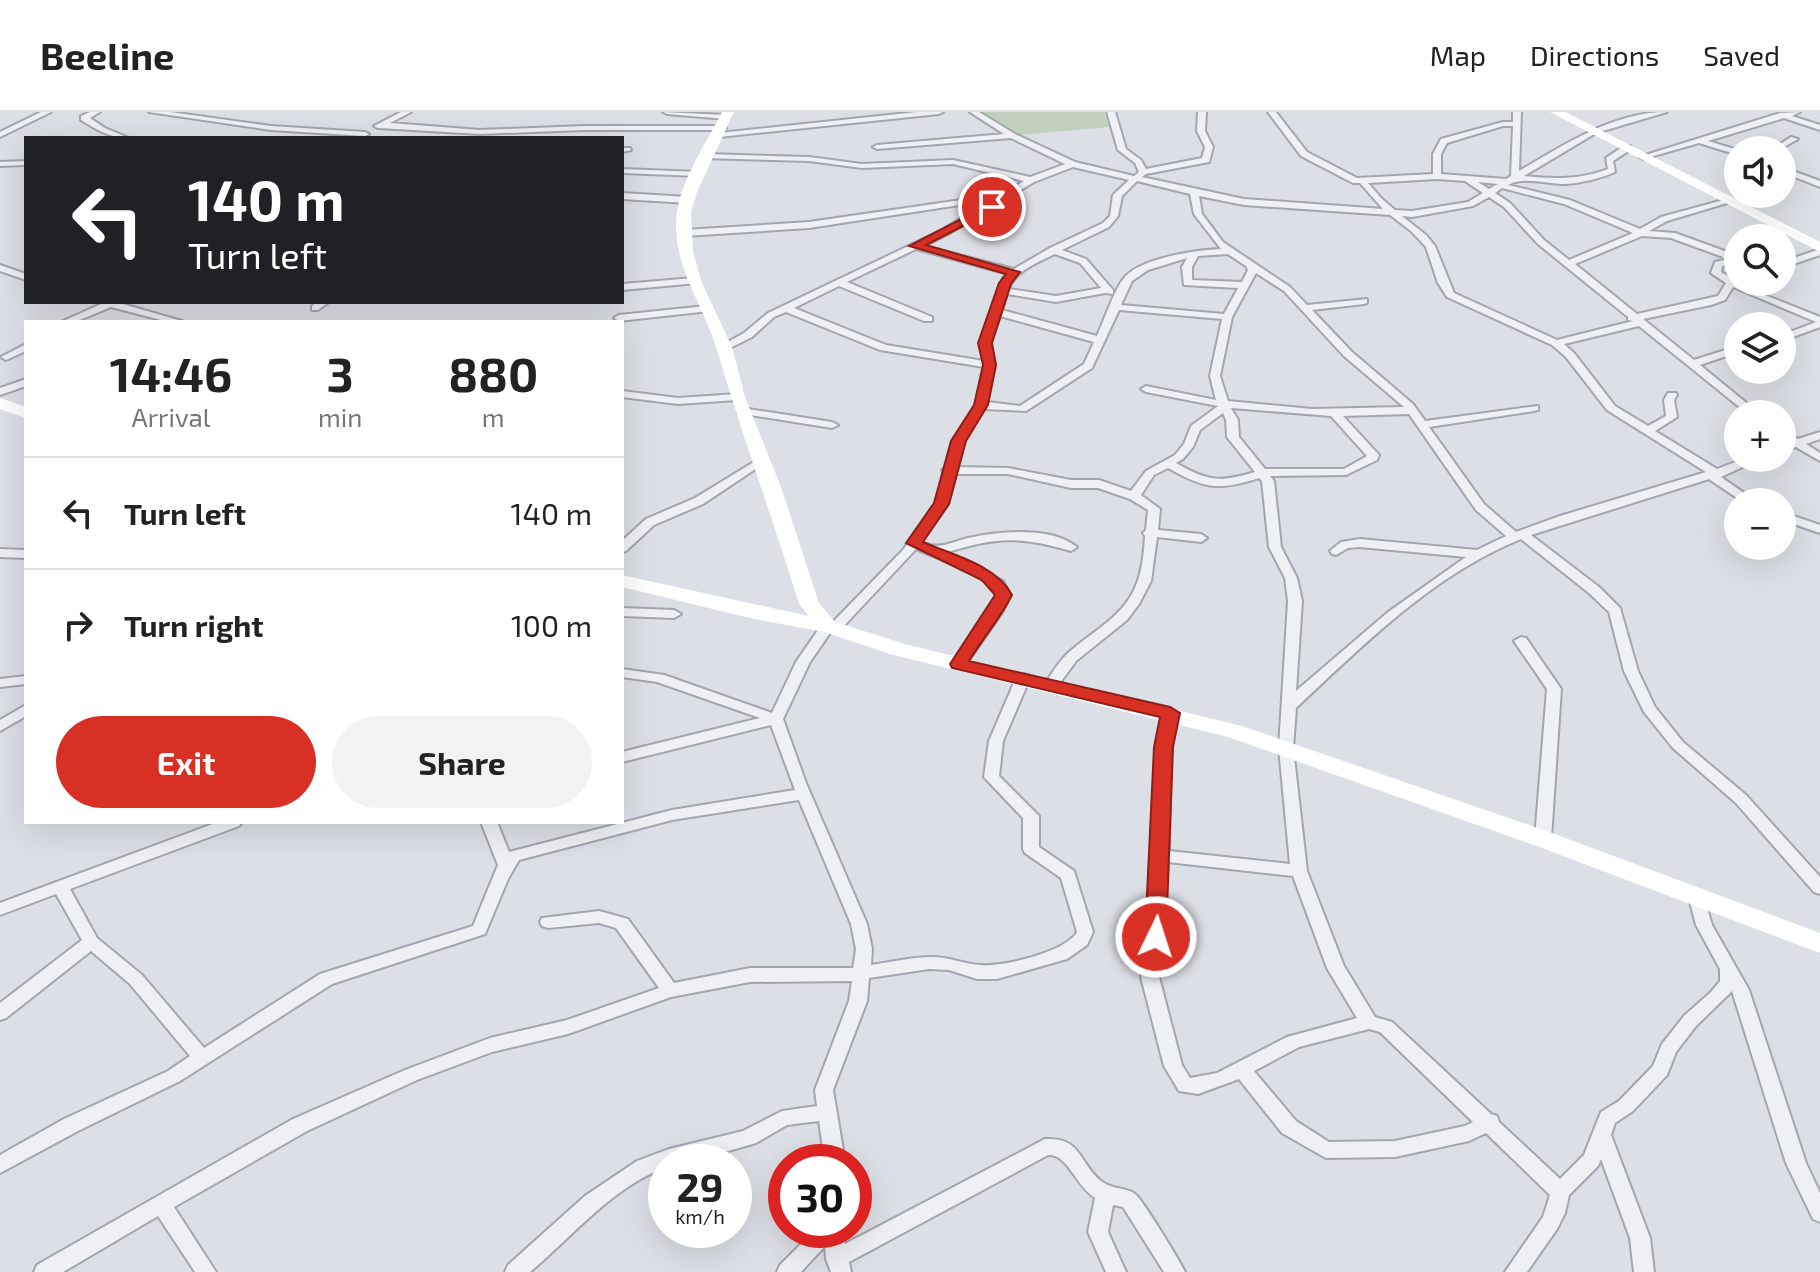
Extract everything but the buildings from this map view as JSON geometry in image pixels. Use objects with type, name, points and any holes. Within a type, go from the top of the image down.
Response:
[{"type":"street","points":[[0,135],[47,112]]},
{"type":"street","points":[[96,112],[84,118],[102,130],[119,136]]},
{"type":"street","points":[[153,112],[271,128],[365,134]]},
{"type":"street","points":[[360,136],[407,112]]},
{"type":"street","points":[[667,112],[724,123]]},
{"type":"street","points":[[379,125],[480,132],[939,112]]},
{"type":"street","points":[[974,112],[1012,136],[1072,164],[1139,176],[1244,202],[1392,215],[1470,204],[1593,131],[1663,112]]},
{"type":"street","points":[[1111,112],[1122,150],[1138,162],[1139,176]]},
{"type":"street","points":[[831,1144],[824,1090],[829,1070],[858,1001],[864,949],[859,924],[776,719],[803,662],[832,626],[873,592],[942,504],[948,470],[962,434],[981,405],[990,365],[985,343],[1013,272],[1106,225],[1114,216],[1113,200],[1139,176],[1206,160],[1209,147],[1201,131],[1202,112]]},
{"type":"street","points":[[1272,112],[1285,131],[1298,141],[1304,154],[1364,183],[1392,215],[1430,247],[1438,264],[1437,274],[1450,295],[1556,343],[1570,355],[1611,408],[1732,488]]},
{"type":"street","points":[[1509,182],[1517,112]]},
{"type":"street","points":[[1556,112],[1724,201]]},
{"type":"street","points":[[1772,112],[1820,128]]},
{"type":"street","points":[[1643,157],[1796,112]]},
{"type":"street","points":[[724,123],[688,200],[685,233],[694,281],[724,347],[740,404],[762,460],[809,604],[832,626]]},
{"type":"street","points":[[1437,176],[1437,154],[1444,141],[1503,124],[1516,124]]},
{"type":"street","points":[[0,126],[9,130]]},
{"type":"street","points":[[561,136],[567,128]]},
{"type":"street","points":[[877,147],[1012,136]]},
{"type":"street","points":[[1701,141],[1724,148]]},
{"type":"street","points":[[1364,183],[1437,176],[1574,183],[1598,177],[1614,168],[1609,160],[1627,148]]},
{"type":"street","points":[[624,171],[809,159],[862,166],[953,162],[1031,180]]},
{"type":"street","points":[[0,164],[24,163]]},
{"type":"street","points":[[724,347],[748,335],[771,315],[968,220],[1031,180],[1072,164]]},
{"type":"street","points":[[1796,174],[1820,183]]},
{"type":"street","points":[[1466,178],[1507,205],[1541,242],[1737,400]]},
{"type":"street","points":[[1509,182],[1642,233],[1672,235],[1724,253]]},
{"type":"street","points":[[1194,192],[1198,214],[1227,251],[1268,274],[1348,354],[1413,410],[1480,507],[1594,590],[1615,611],[1631,671],[1649,709],[1678,745],[1729,787],[1819,881]]},
{"type":"street","points":[[685,233],[819,223],[1009,194]]},
{"type":"street","points":[[624,196],[688,200]]},
{"type":"street","points":[[1570,263],[1642,233],[1664,219],[1724,201]]},
{"type":"street","points":[[1738,208],[1820,250]]},
{"type":"street","points":[[915,246],[1013,272]]},
{"type":"street","points":[[1053,250],[1083,261],[1106,284],[1105,290]]},
{"type":"street","points":[[1796,259],[1820,250]]},
{"type":"street","points":[[981,405],[1012,410],[1031,404],[1088,366],[1128,279],[1145,268],[1195,253],[1227,251]]},
{"type":"street","points":[[1195,253],[1187,267],[1187,283],[1244,285]]},
{"type":"street","points":[[1724,264],[1715,268],[1724,276]]},
{"type":"street","points":[[1251,266],[1253,270],[1227,317],[1215,376],[1232,420],[1233,437],[1268,481],[1275,547],[1291,578],[1295,601],[1286,748],[1299,871],[1336,968],[1369,1022]]},
{"type":"street","points":[[0,268],[24,276]]},
{"type":"street","points":[[0,280],[14,274]]},
{"type":"street","points":[[624,287],[694,281]]},
{"type":"street","points":[[838,282],[928,319]]},
{"type":"street","points":[[1004,291],[1056,299],[1105,290],[1121,293]]},
{"type":"street","points":[[1556,343],[1708,303],[1724,295]]},
{"type":"street","points":[[1761,296],[1820,322]]},
{"type":"street","points":[[1304,308],[1364,301]]},
{"type":"street","points":[[70,320],[105,304]]},
{"type":"street","points":[[111,304],[172,320]]},
{"type":"street","points":[[1116,307],[1227,317]]},
{"type":"street","points":[[786,308],[884,348],[990,365]]},
{"type":"street","points":[[619,318],[706,309]]},
{"type":"street","points":[[997,312],[1098,340]]},
{"type":"street","points":[[134,320],[146,313]]},
{"type":"street","points":[[1796,332],[1820,322]]},
{"type":"street","points":[[6,357],[24,348]]},
{"type":"street","points":[[1691,364],[1724,353]]},
{"type":"street","points":[[24,384],[1,401],[24,412]]},
{"type":"street","points":[[1146,389],[1225,406],[1336,415],[1413,410]]},
{"type":"street","points":[[624,394],[740,404],[832,425]]},
{"type":"street","points":[[1647,431],[1672,417],[1669,400],[1672,395]]},
{"type":"street","points":[[1134,496],[1143,480],[1184,451],[1195,428],[1225,406]]},
{"type":"street","points":[[1424,424],[1534,408]]},
{"type":"street","points":[[1167,463],[1200,481],[1216,483],[1242,481],[1263,473],[1346,472],[1373,458],[1367,445],[1336,415]]},
{"type":"street","points":[[1796,444],[1820,435]]},
{"type":"street","points":[[1796,441],[1820,458]]},
{"type":"street","points":[[624,546],[650,522],[699,501],[762,460]]},
{"type":"street","points":[[948,470],[1008,471],[1071,484],[1099,484],[1134,496],[1153,508],[1147,568],[1141,590],[1126,615],[1064,666],[1052,684]]},
{"type":"street","points":[[1290,705],[1329,668],[1478,554],[1518,536],[1724,471]]},
{"type":"street","points":[[1796,521],[1820,529]]},
{"type":"street","points":[[1149,533],[1201,538]]},
{"type":"street","points":[[934,552],[957,544],[1014,535],[1034,535],[1071,547]]},
{"type":"street","points":[[914,543],[987,577],[998,584],[1004,595],[994,616],[976,635],[959,664]]},
{"type":"street","points":[[1336,551],[1345,545],[1360,543],[1478,554]]},
{"type":"street","points":[[0,553],[24,554]]},
{"type":"street","points":[[624,581],[754,613],[832,626],[959,664],[1170,713],[1286,748],[1543,839],[1820,943]]},
{"type":"street","points":[[624,612],[674,614]]},
{"type":"street","points":[[1521,641],[1554,689],[1543,839]]},
{"type":"street","points":[[624,673],[659,678],[776,719]]},
{"type":"street","points":[[44,1272],[287,1132],[368,1093],[490,1045],[568,1027],[670,991],[750,975],[841,976],[929,963],[949,964],[977,972],[997,972],[1061,954],[1081,941],[1085,932],[1068,875],[1031,849],[1031,816],[991,777],[996,741],[1023,678]]},
{"type":"street","points":[[0,683],[24,680]]},
{"type":"street","points":[[0,726],[24,711]]},
{"type":"street","points":[[1170,713],[1164,747],[1161,856],[1150,977],[1173,1066],[1185,1086],[1195,1087],[1242,1069],[1284,1045],[1369,1022],[1386,1027],[1490,1122],[1560,1192]]},
{"type":"street","points":[[624,757],[776,719]]},
{"type":"street","points":[[505,863],[540,848],[672,815],[804,794]]},
{"type":"street","points":[[0,909],[229,824]]},
{"type":"street","points":[[0,1165],[71,1125],[145,1092],[326,979],[479,930],[497,893],[505,863],[490,824]]},
{"type":"street","points":[[1161,856],[1299,871]]},
{"type":"street","points":[[60,886],[91,942],[106,951],[165,1011],[202,1058]]},
{"type":"street","points":[[1697,898],[1704,925],[1740,990],[1796,1163],[1820,1213]]},
{"type":"street","points":[[548,922],[599,917],[622,923],[670,991]]},
{"type":"street","points":[[0,1013],[91,942]]},
{"type":"street","points":[[1515,1272],[1548,1224],[1560,1200],[1560,1192],[1591,1160],[1603,1138],[1608,1118],[1626,1106],[1661,1070],[1675,1040],[1729,982],[1728,964]]},
{"type":"street","points":[[1242,1069],[1289,1127],[1326,1150],[1395,1149],[1469,1133],[1490,1122]]},
{"type":"street","points":[[515,1272],[558,1230],[614,1184],[646,1166],[705,1146],[729,1144],[758,1135],[776,1121],[825,1113]]},
{"type":"street","points":[[1603,1138],[1640,1238],[1644,1272]]},
{"type":"street","points":[[838,1265],[1045,1147],[1065,1147],[1086,1180],[1105,1195],[1129,1200],[1175,1272]]},
{"type":"street","points":[[1105,1195],[1098,1232],[1116,1272]]},
{"type":"street","points":[[162,1205],[206,1272]]},
{"type":"street","points":[[787,1272],[807,1248]]},
{"type":"green space","points":[[983,112],[1104,112],[1109,127],[1020,135]]},
{"type":"route","points":[[992,207],[915,246],[1013,272],[1005,283],[1004,295],[985,343],[990,365],[981,405],[958,441],[946,478],[942,504],[914,543],[987,577],[998,584],[1004,595],[994,616],[976,635],[959,664],[1170,713],[1164,747],[1156,937]]}]
